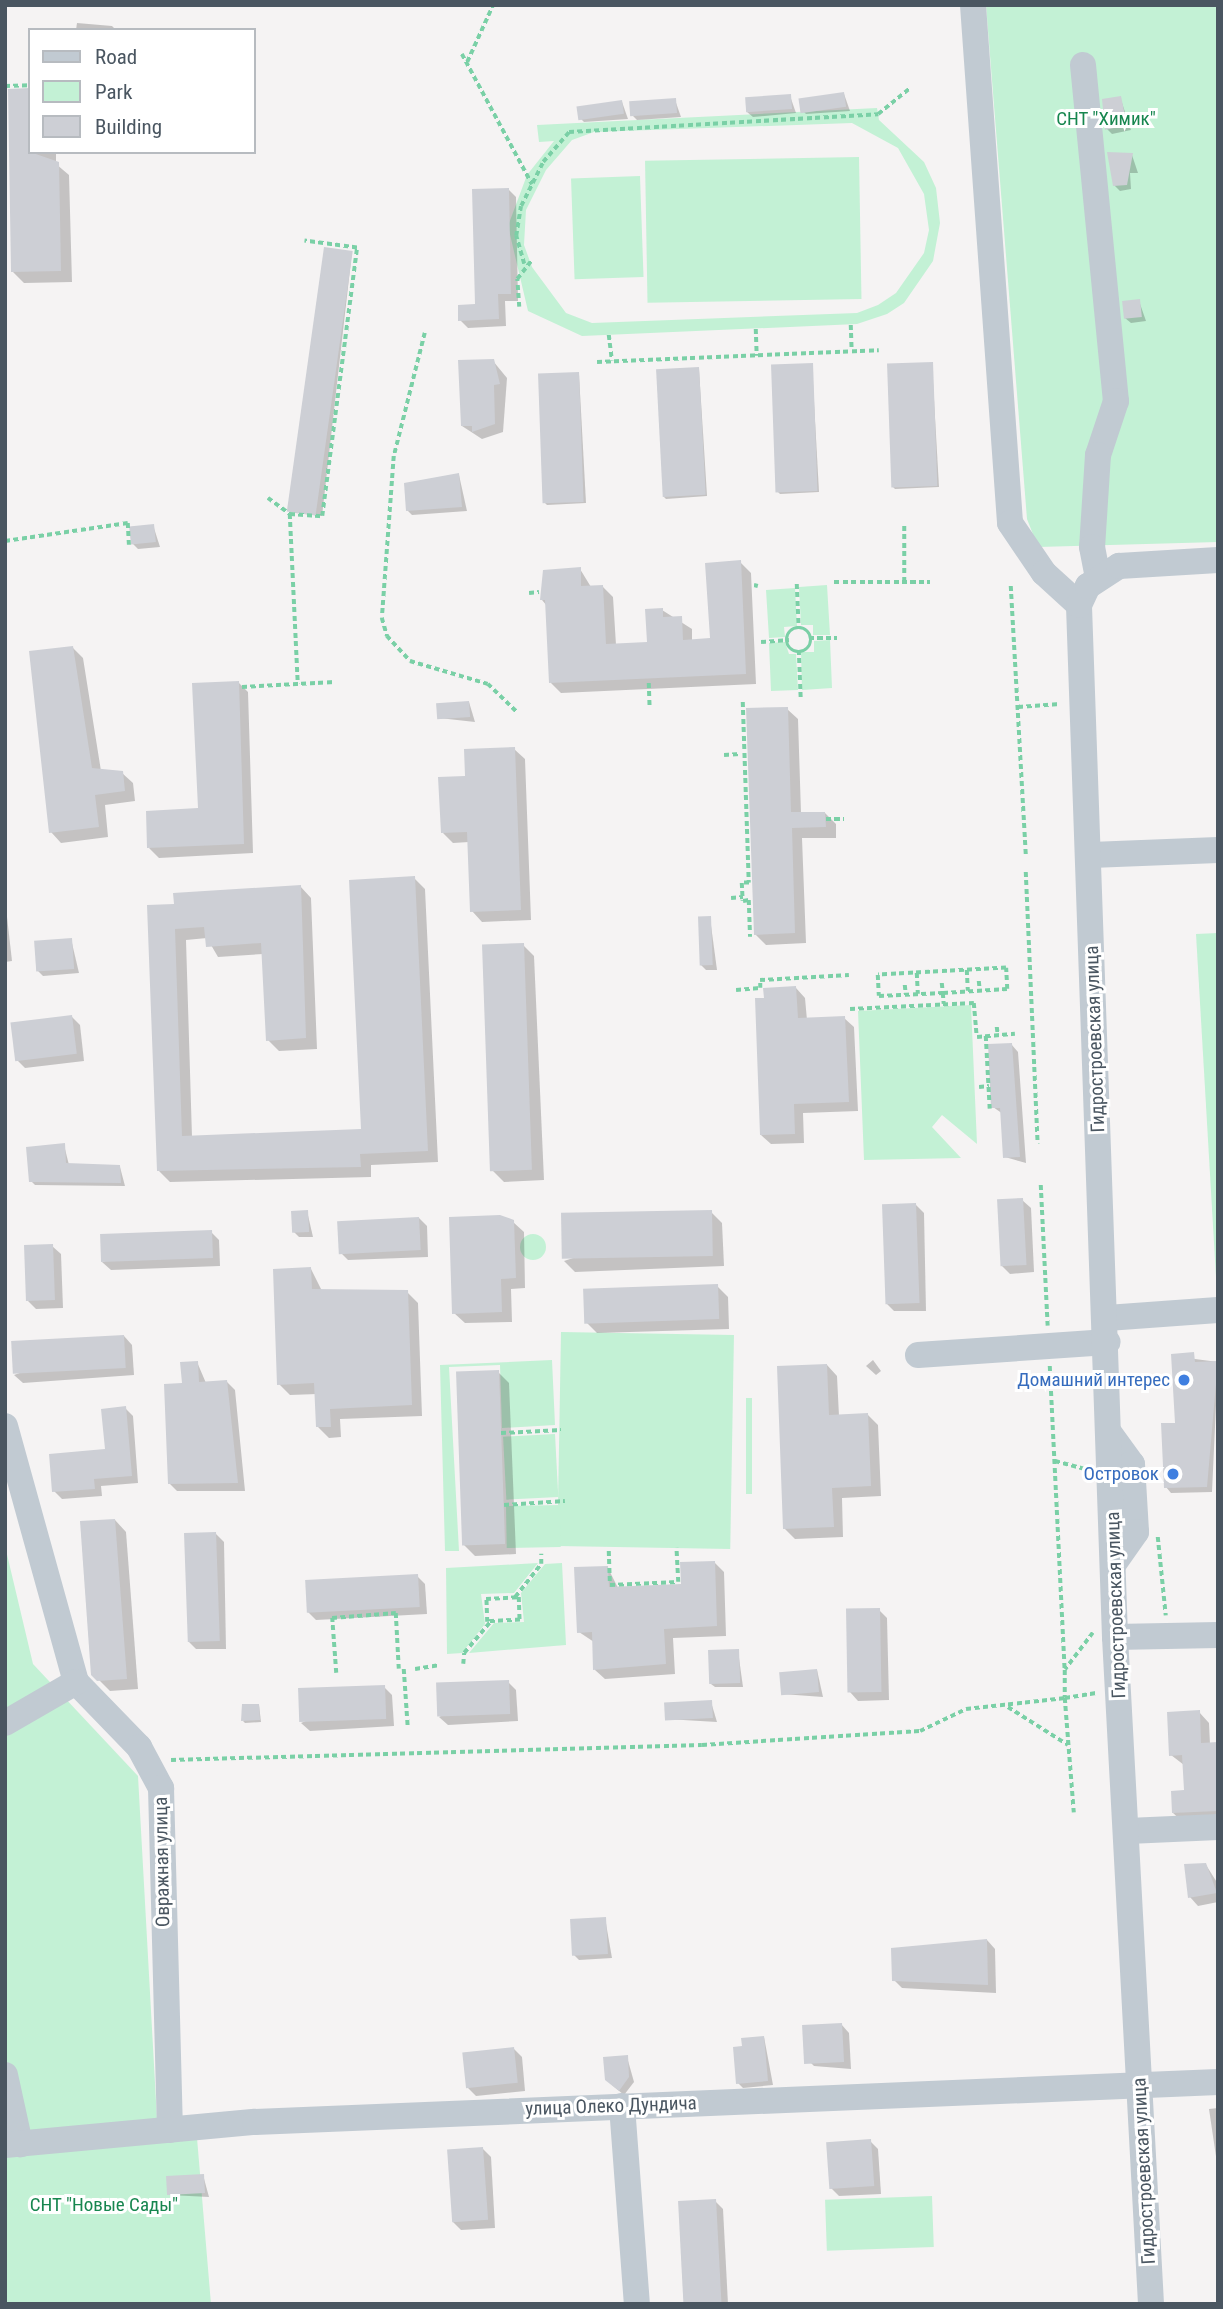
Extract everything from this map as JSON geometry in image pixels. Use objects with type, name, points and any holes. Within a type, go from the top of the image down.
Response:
[{"type":"street","points":[[973,5],[1010,523],[1044,573],[1079,605],[1098,578],[1119,566],[1218,560]]},
{"type":"street","points":[[1083,65],[1116,401],[1098,455],[1092,547],[1098,578]]},
{"type":"street","name":"Гидростроевская улица","points":[[1079,605],[1091,855],[1110,1434]]},
{"type":"street","points":[[1091,855],[1218,850]]},
{"type":"street","points":[[918,1355],[1107,1330],[1218,1310]]},
{"type":"street","name":"Овражная улица","points":[[5,1426],[76,1682],[151,1762],[161,1788],[170,2130]]},
{"type":"street","points":[[1110,1434],[1132,1464],[1136,1532],[1114,1563],[1096,1532],[1094,1478],[1110,1434]]},
{"type":"street","name":"Гидростроевская улица","points":[[1114,1563],[1108,1630],[1118,1690],[1128,1831],[1152,2304]]},
{"type":"street","points":[[1108,1630],[1168,1636],[1218,1635]]},
{"type":"street","points":[[5,1723],[76,1682]]},
{"type":"street","points":[[1128,1831],[1218,1827]]},
{"type":"street","points":[[5,2075],[13,2144]]},
{"type":"street","name":"улица Олеко Дундича","points":[[13,2144],[170,2130],[622,2106],[1218,2082]]},
{"type":"street","points":[[622,2106],[637,2304]]},
{"type":"path","points":[[467,62],[493,5]]},
{"type":"path","points":[[463,54],[532,184]]},
{"type":"path","points":[[5,86],[28,85]]},
{"type":"path","points":[[524,264],[516,236],[532,184],[569,132],[878,114],[909,89]]},
{"type":"path","points":[[5,182],[5,190]]},
{"type":"path","points":[[268,498],[290,514],[322,516],[356,248],[304,241]]},
{"type":"path","points":[[519,307],[517,279],[524,264],[532,260]]},
{"type":"path","points":[[851,325],[852,351]]},
{"type":"path","points":[[756,329],[757,356]]},
{"type":"path","points":[[425,333],[394,456],[382,618],[387,636],[410,661],[488,684],[516,711]]},
{"type":"path","points":[[609,335],[612,361]]},
{"type":"path","points":[[597,362],[879,350]]},
{"type":"path","points":[[290,514],[298,684]]},
{"type":"path","points":[[5,541],[128,523],[129,544]]},
{"type":"path","points":[[904,524],[904,582]]},
{"type":"path","points":[[834,582],[930,582]]},
{"type":"path","points":[[797,583],[799,629]]},
{"type":"path","points":[[1011,586],[1026,856]]},
{"type":"path","points":[[529,593],[539,592]]},
{"type":"path","points":[[809,629],[809,638],[810,650],[790,651],[789,630],[809,629]]},
{"type":"path","points":[[809,638],[837,638]]},
{"type":"path","points":[[761,642],[789,640]]},
{"type":"path","points":[[799,650],[801,700]]},
{"type":"path","points":[[242,687],[335,682]]},
{"type":"path","points":[[649,683],[650,706]]},
{"type":"path","points":[[740,754],[743,702]]},
{"type":"path","points":[[1018,707],[1083,702]]},
{"type":"path","points":[[724,755],[740,754],[746,758],[749,883],[742,883],[743,897]]},
{"type":"path","points":[[825,819],[844,819]]},
{"type":"path","points":[[1026,872],[1038,1144]]},
{"type":"path","points":[[731,898],[743,897],[749,900],[750,937]]},
{"type":"path","points":[[1006,968],[1007,989],[879,996],[878,975],[917,973],[1006,968]]},
{"type":"path","points":[[967,971],[968,991]]},
{"type":"path","points":[[917,973],[918,994]]},
{"type":"path","points":[[736,990],[760,988],[760,980],[849,975]]},
{"type":"path","points":[[979,981],[980,990]]},
{"type":"path","points":[[942,983],[944,1004]]},
{"type":"path","points":[[905,985],[906,995]]},
{"type":"path","points":[[850,1009],[974,1003],[977,1037],[1015,1034]]},
{"type":"path","points":[[997,1027],[998,1035]]},
{"type":"path","points":[[986,1036],[990,1109]]},
{"type":"path","points":[[979,1087],[989,1086]]},
{"type":"path","points":[[1041,1185],[1048,1339]]},
{"type":"path","points":[[1050,1354],[1065,1698],[1074,1813]]},
{"type":"path","points":[[501,1433],[561,1430]]},
{"type":"path","points":[[1055,1461],[1069,1460],[1091,1474]]},
{"type":"path","points":[[504,1505],[565,1501]]},
{"type":"path","points":[[1148,1531],[1158,1536],[1168,1636]]},
{"type":"path","points":[[609,1551],[610,1585],[678,1582],[676,1548]]},
{"type":"path","points":[[491,1622],[486,1599],[515,1597],[541,1564],[541,1554]]},
{"type":"path","points":[[463,1664],[464,1653],[491,1622],[520,1620],[515,1597]]},
{"type":"path","points":[[336,1673],[332,1618],[396,1614],[408,1727]]},
{"type":"path","points":[[1065,1670],[1108,1630]]},
{"type":"path","points":[[415,1669],[440,1665]]},
{"type":"path","points":[[151,1762],[702,1745],[920,1731],[966,1709],[1025,1706],[1118,1690]]},
{"type":"path","points":[[1018,1715],[1025,1706]]},
{"type":"path","points":[[1008,1707],[1069,1745]]},
{"type":"green space","name":"СНТ \"Химик\"","points":[[986,5],[1218,5],[1218,542],[1038,547],[1027,519]]},
{"type":"green space","points":[[877,108],[879,120],[924,162],[936,188],[940,223],[933,261],[904,303],[887,314],[857,324],[582,336],[528,311],[508,226],[527,175],[554,141],[539,142],[537,125]],"holes":[[[852,123],[898,148],[924,194],[929,230],[924,253],[896,293],[878,305],[857,313],[592,323],[566,313],[532,267],[524,245],[526,210],[546,170],[572,140],[594,132]]]},
{"type":"green space","points":[[859,157],[861,299],[648,303],[645,161]]},
{"type":"green space","points":[[640,176],[644,277],[575,279],[571,178]]},
{"type":"green space","points":[[827,585],[830,635],[813,635],[813,625],[801,625],[799,587]]},
{"type":"green space","points":[[795,588],[797,626],[784,627],[785,637],[769,638],[766,590]]},
{"type":"green space","points":[[830,640],[832,688],[802,690],[801,652],[814,652],[814,641]]},
{"type":"green space","points":[[785,642],[789,654],[796,654],[798,690],[771,691],[769,643]]},
{"type":"green space","points":[[1218,933],[1218,1294],[1217,1294],[1196,934]]},
{"type":"green space","points":[[971,1005],[977,1144],[942,1115],[932,1127],[961,1158],[864,1160],[858,1011]]},
{"type":"green space","points":[[533,1234],[542,1238],[546,1247],[542,1256],[533,1260],[524,1256],[520,1247],[524,1238]]},
{"type":"green space","points":[[561,1332],[734,1335],[730,1549],[557,1546]]},
{"type":"green space","points":[[552,1360],[555,1425],[502,1428],[500,1365],[449,1367],[459,1551],[445,1551],[440,1365]]},
{"type":"green space","points":[[746,1398],[752,1398],[752,1494],[746,1494]]},
{"type":"green space","points":[[555,1434],[558,1497],[506,1500],[503,1437]]},
{"type":"green space","points":[[560,1505],[561,1547],[507,1548],[506,1506]]},
{"type":"green space","name":"СНТ \"Новые Сады\"","points":[[5,1546],[33,1664],[138,1776],[157,2119],[196,2126],[211,2304],[5,2304]]},
{"type":"green space","points":[[538,1563],[514,1593],[481,1594],[485,1624],[462,1653],[447,1654],[446,1568]]},
{"type":"green space","points":[[562,1563],[566,1645],[469,1653],[494,1623],[524,1622],[521,1593],[545,1564]]},
{"type":"green space","points":[[932,2196],[934,2247],[827,2251],[825,2200]]},
{"type":"building","points":[[28,88],[28,154],[59,162],[61,271],[11,272],[8,89]]},
{"type":"building","points":[[844,92],[846,107],[801,113],[798,98]]},
{"type":"building","points":[[791,94],[792,109],[746,112],[745,97]]},
{"type":"building","points":[[1121,96],[1127,125],[1105,130],[1102,99]]},
{"type":"building","points":[[676,98],[677,113],[630,116],[629,101]]},
{"type":"building","points":[[622,100],[624,114],[578,120],[576,106]]},
{"type":"building","points":[[1107,152],[1133,153],[1127,185],[1113,186]]},
{"type":"building","points":[[509,188],[511,294],[498,294],[499,319],[458,321],[458,305],[475,304],[472,189]]},
{"type":"building","points":[[324,247],[353,251],[316,515],[287,511]]},
{"type":"building","points":[[1140,299],[1142,317],[1124,319],[1122,301]]},
{"type":"building","points":[[494,359],[500,384],[494,385],[495,424],[472,432],[472,426],[461,426],[458,360]]},
{"type":"building","points":[[933,362],[937,486],[891,488],[887,364]]},
{"type":"building","points":[[813,363],[817,491],[775,492],[771,364]]},
{"type":"building","points":[[699,367],[706,495],[663,497],[656,369]]},
{"type":"building","points":[[579,372],[584,502],[543,503],[538,373]]},
{"type":"building","points":[[459,473],[462,507],[406,511],[404,483]]},
{"type":"building","points":[[154,524],[156,542],[131,545],[129,527]]},
{"type":"building","points":[[741,560],[746,674],[549,683],[545,600],[540,600],[543,570],[581,567],[581,586],[603,585],[606,644],[647,642],[645,609],[663,608],[663,617],[682,616],[683,640],[710,638],[705,563]]},
{"type":"building","points":[[73,646],[92,768],[123,771],[125,791],[95,795],[99,827],[49,833],[29,651]]},
{"type":"building","points":[[239,681],[244,844],[147,848],[146,811],[198,808],[192,683]]},
{"type":"building","points":[[469,701],[470,717],[437,719],[436,703]]},
{"type":"building","points":[[788,707],[791,812],[825,812],[826,827],[792,828],[795,933],[754,935],[746,708]]},
{"type":"building","points":[[515,747],[521,910],[470,912],[467,832],[441,833],[438,777],[465,776],[464,749]]},
{"type":"building","points":[[415,876],[428,1151],[360,1154],[361,1167],[157,1171],[147,905],[174,904],[173,893],[301,885],[306,1038],[266,1041],[261,943],[206,947],[204,927],[175,929],[182,1136],[361,1129],[349,880]]},
{"type":"building","points":[[698,916],[711,916],[713,965],[700,965]]},
{"type":"building","points":[[72,938],[74,969],[36,972],[34,941]]},
{"type":"building","points":[[524,943],[532,1170],[490,1171],[482,944]]},
{"type":"building","points":[[796,986],[798,1018],[845,1016],[849,1102],[794,1104],[795,1134],[760,1135],[755,998],[764,998],[763,988]]},
{"type":"building","points":[[72,1015],[77,1054],[15,1061],[10,1023]]},
{"type":"building","points":[[1012,1043],[1020,1157],[1003,1158],[1000,1108],[991,1108],[988,1044]]},
{"type":"building","points":[[65,1143],[66,1163],[120,1165],[121,1183],[29,1182],[26,1147]]},
{"type":"building","points":[[1023,1198],[1027,1265],[1001,1266],[997,1199]]},
{"type":"building","points":[[916,1203],[919,1303],[886,1304],[882,1204]]},
{"type":"building","points":[[308,1210],[309,1232],[292,1233],[291,1211]]},
{"type":"building","points":[[712,1210],[713,1256],[562,1259],[561,1213]]},
{"type":"building","points":[[500,1215],[514,1220],[516,1278],[501,1279],[502,1312],[452,1314],[449,1217]]},
{"type":"building","points":[[419,1217],[421,1250],[339,1254],[337,1221]]},
{"type":"building","points":[[212,1230],[213,1258],[101,1262],[100,1234]]},
{"type":"building","points":[[53,1244],[55,1300],[26,1301],[24,1245]]},
{"type":"building","points":[[311,1267],[312,1289],[408,1290],[412,1405],[330,1409],[331,1427],[316,1427],[314,1383],[277,1385],[273,1269]]},
{"type":"building","points":[[718,1284],[719,1319],[584,1324],[583,1289]]},
{"type":"building","points":[[124,1335],[126,1368],[13,1374],[11,1341]]},
{"type":"building","points":[[1194,1352],[1195,1362],[1218,1361],[1207,1487],[1164,1488],[1161,1423],[1175,1423],[1171,1354]]},
{"type":"building","points":[[198,1361],[199,1382],[227,1380],[238,1483],[168,1484],[164,1384],[182,1383],[180,1362]]},
{"type":"building","points":[[827,1364],[829,1415],[868,1413],[871,1486],[832,1488],[834,1527],[783,1529],[777,1366]]},
{"type":"building","points":[[499,1370],[505,1544],[462,1545],[456,1372]]},
{"type":"building","points":[[126,1406],[132,1476],[94,1479],[95,1489],[52,1492],[49,1454],[105,1449],[101,1409]]},
{"type":"building","points":[[115,1519],[127,1679],[97,1681],[91,1675],[80,1521]]},
{"type":"building","points":[[216,1532],[220,1641],[188,1642],[184,1533]]},
{"type":"building","points":[[715,1561],[717,1626],[664,1629],[666,1664],[593,1670],[592,1632],[577,1633],[574,1567],[608,1566],[609,1587],[681,1584],[680,1562]]},
{"type":"building","points":[[418,1574],[420,1607],[307,1613],[305,1580]]},
{"type":"building","points":[[880,1608],[881,1692],[847,1693],[846,1609]]},
{"type":"building","points":[[739,1649],[740,1683],[709,1684],[708,1650]]},
{"type":"building","points":[[817,1669],[819,1692],[781,1695],[779,1672]]},
{"type":"building","points":[[509,1680],[510,1714],[437,1717],[436,1683]]},
{"type":"building","points":[[385,1685],[386,1719],[299,1722],[298,1688]]},
{"type":"building","points":[[712,1700],[713,1718],[665,1720],[664,1703]]},
{"type":"building","points":[[242,1704],[259,1704],[260,1720],[241,1721]]},
{"type":"building","points":[[1200,1710],[1201,1743],[1218,1742],[1218,1811],[1172,1813],[1171,1791],[1184,1790],[1182,1755],[1169,1756],[1167,1712]]},
{"type":"building","points":[[1206,1863],[1217,1893],[1188,1898],[1184,1864]]},
{"type":"building","points":[[606,1917],[608,1954],[572,1956],[570,1919]]},
{"type":"building","points":[[987,1939],[988,1985],[892,1981],[891,1948]]},
{"type":"building","points":[[842,2023],[844,2062],[804,2064],[802,2025]]},
{"type":"building","points":[[764,2036],[768,2081],[736,2084],[733,2047],[742,2046],[741,2038]]},
{"type":"building","points":[[514,2047],[518,2083],[466,2088],[462,2052]]},
{"type":"building","points":[[628,2055],[629,2077],[619,2091],[605,2080],[603,2057]]},
{"type":"building","points":[[871,2139],[874,2186],[829,2189],[826,2142]]},
{"type":"building","points":[[483,2147],[488,2220],[452,2222],[447,2150]]},
{"type":"building","points":[[204,2174],[205,2193],[167,2195],[166,2176]]},
{"type":"building","points":[[716,2199],[721,2304],[683,2304],[678,2201]]},
{"type":"place","name":"Домашний интерес","points":[[1184,1380]]},
{"type":"place","name":"Островок","points":[[1173,1474]]}]
